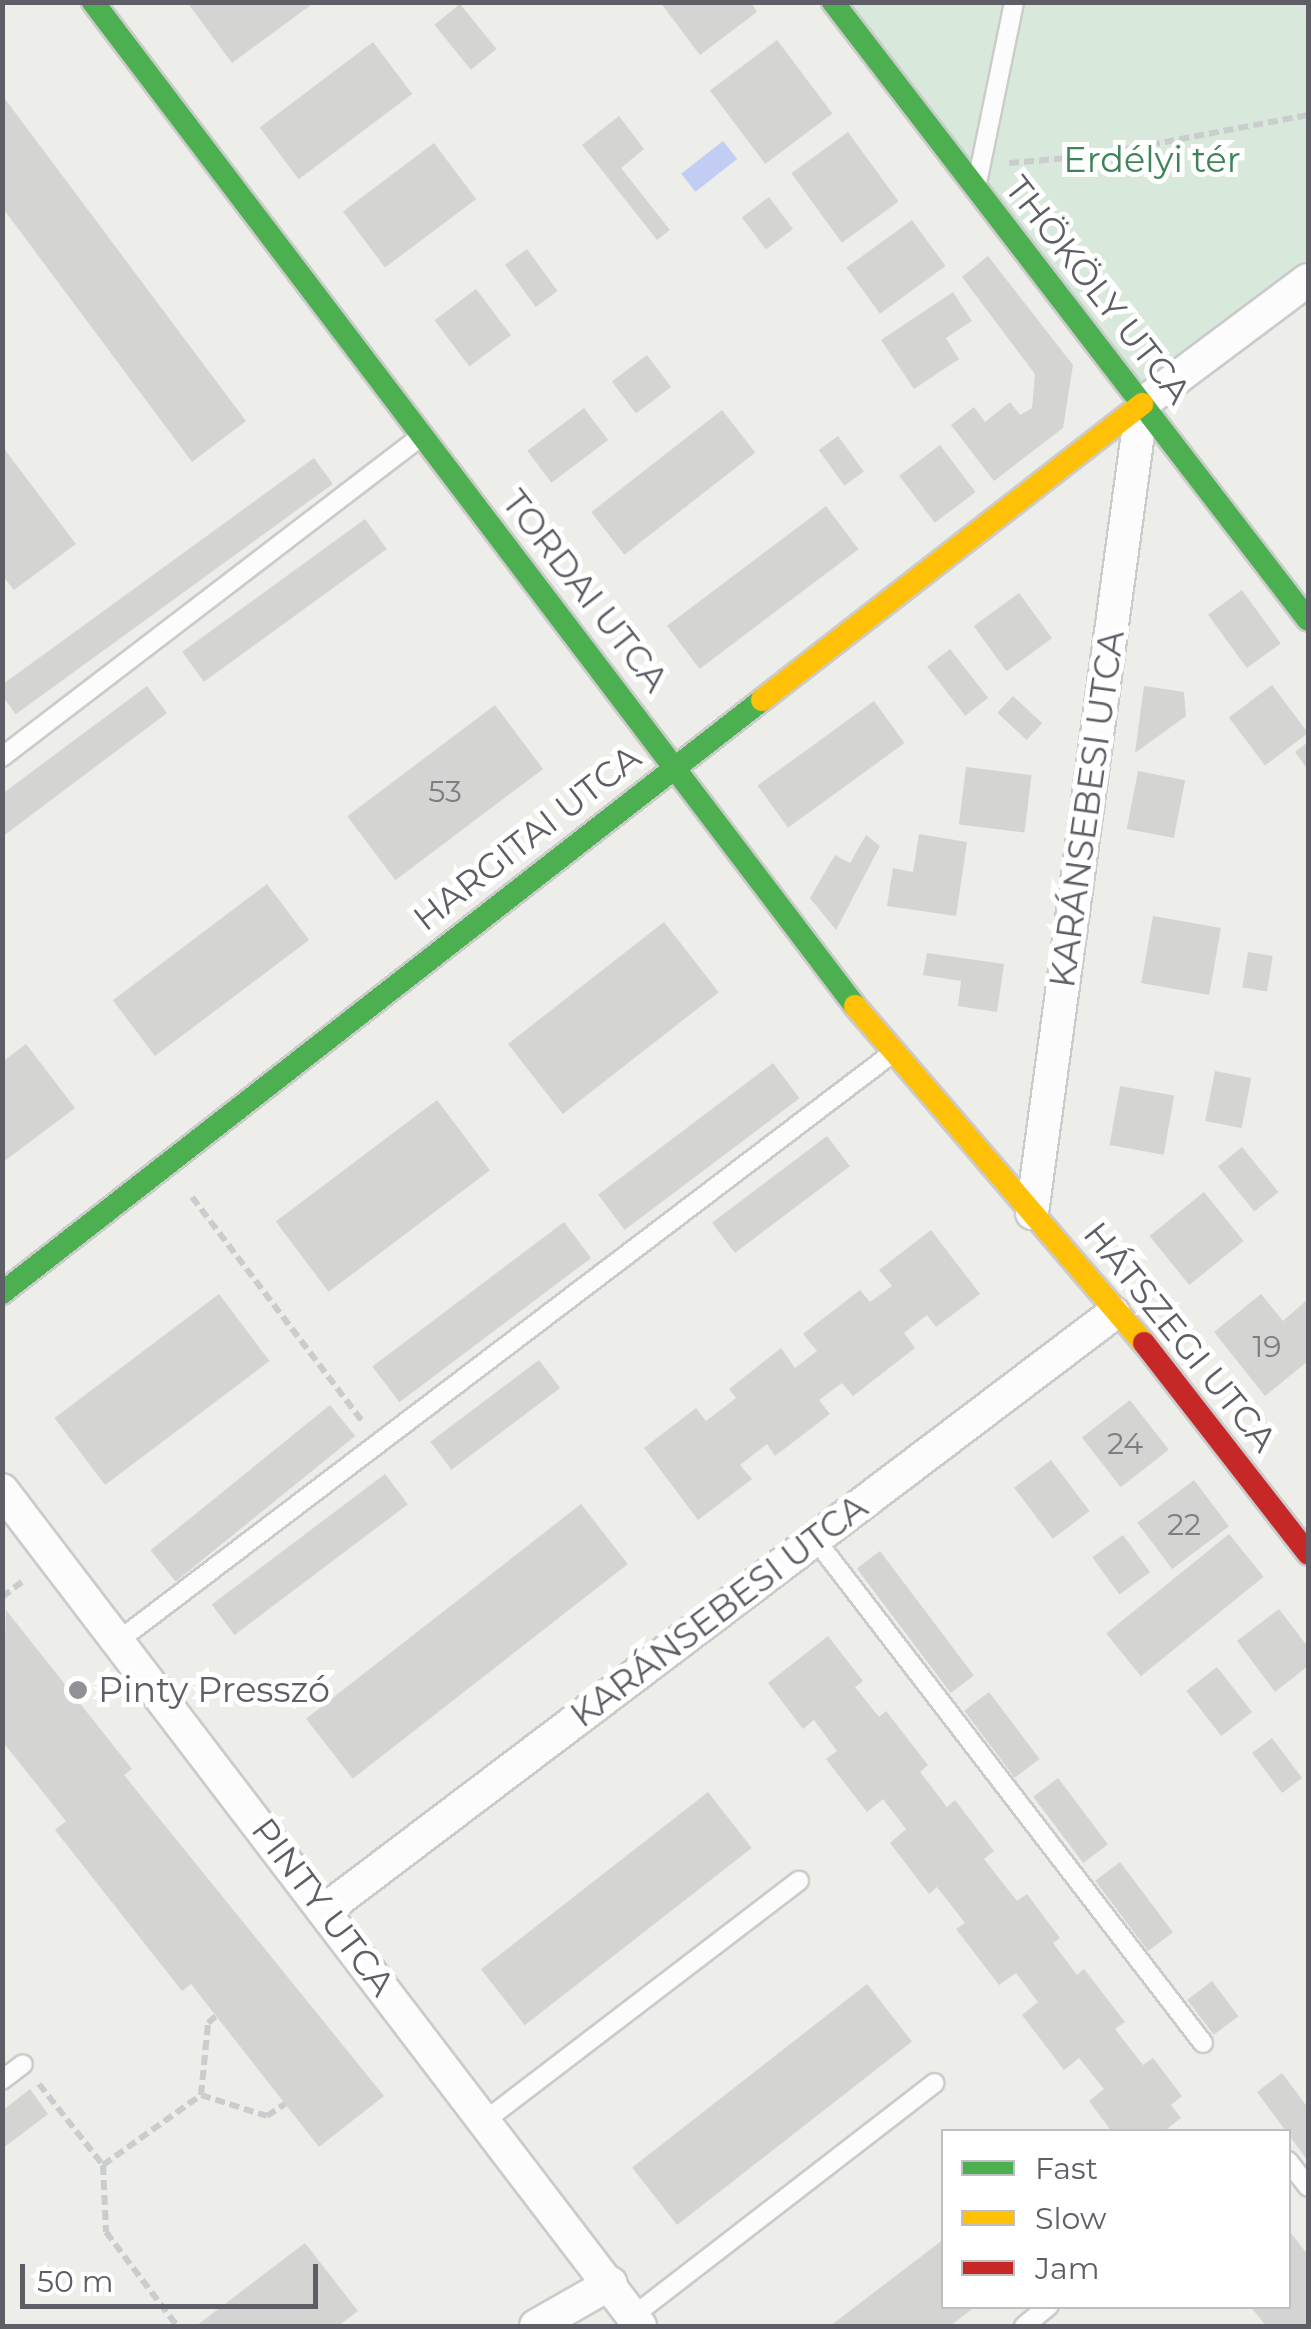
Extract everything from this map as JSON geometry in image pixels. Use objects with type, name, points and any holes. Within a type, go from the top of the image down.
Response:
[{"type":"street","name":"TORDAI UTCA","points":[[93,2],[420,438],[678,765],[891,1054],[1032,1213]]},
{"type":"street","name":"THÖKÖLY UTCA","points":[[833,2],[1308,620]]},
{"type":"street","points":[[1142,404],[1308,280]]},
{"type":"street","name":"HARGITAI UTCA","points":[[2,1292],[1142,404]]},
{"type":"street","name":"KARÁNSEBESI UTCA","points":[[1032,1213],[1142,404]]},
{"type":"street","name":"HÁTSZEGI UTCA","points":[[1032,1213],[1114,1313],[1172,1374],[1308,1554]]},
{"type":"street","name":"KARÁNSEBESI UTCA","points":[[325,1910],[1114,1313]]},
{"type":"street","name":"PINTY UTCA","points":[[2,1490],[637,2321]]},
{"type":"street","points":[[536,2326],[611,2284]]},
{"type":"lane","points":[[976,190],[1014,2]]},
{"type":"lane","points":[[2,757],[420,438]]},
{"type":"lane","points":[[118,1641],[891,1054]]},
{"type":"lane","points":[[814,1539],[1204,2043]]},
{"type":"lane","points":[[486,2120],[799,1880]]},
{"type":"lane","points":[[2,2080],[23,2064]]},
{"type":"lane","points":[[637,2321],[935,2083]]},
{"type":"lane","points":[[1291,2166],[1308,2187]]},
{"type":"lane","points":[[1024,2326],[1045,2309]]},
{"type":"path","points":[[982,161],[1092,156],[1308,116]]},
{"type":"path","points":[[167,1164],[379,1443]]},
{"type":"path","points":[[2,1597],[22,1582]]},
{"type":"path","points":[[103,2165],[201,2095],[208,2022],[216,2016]]},
{"type":"path","points":[[23,2064],[103,2165],[106,2232],[176,2326]]},
{"type":"path","points":[[201,2095],[267,2116],[286,2104]]},
{"type":"green space","name":"Erdélyi tér","points":[[833,3],[1308,3],[1308,280],[1142,404]]},
{"type":"water","points":[[723,141],[737,159],[695,192],[681,174]]},
{"type":"building","points":[[187,2],[315,2],[232,63]]},
{"type":"building","points":[[660,2],[751,2],[757,12],[700,55]]},
{"type":"building","points":[[460,4],[497,49],[471,70],[434,25]]},
{"type":"building","points":[[777,40],[832,113],[765,164],[710,91]]},
{"type":"building","points":[[373,42],[412,94],[299,179],[260,127]]},
{"type":"building","points":[[2,95],[246,421],[192,462],[2,207]]},
{"type":"building","points":[[619,116],[644,149],[621,168],[670,230],[657,240],[582,145]]},
{"type":"building","points":[[848,132],[899,202],[842,243],[791,173]]},
{"type":"building","points":[[434,143],[476,199],[385,268],[343,212]]},
{"type":"building","points":[[769,197],[793,229],[766,249],[742,217]]},
{"type":"building","points":[[912,220],[946,266],[880,314],[846,268]]},
{"type":"building","points":[[527,249],[558,291],[536,307],[505,265]]},
{"type":"building","points":[[988,256],[1073,365],[1063,428],[994,481],[951,425],[974,407],[985,422],[1010,402],[1020,415],[1032,408],[1035,374],[962,277]]},
{"type":"building","points":[[476,289],[511,335],[469,367],[434,320]]},
{"type":"building","points":[[953,292],[972,321],[946,338],[959,359],[914,389],[881,340]]},
{"type":"building","points":[[647,355],[671,387],[636,413],[612,381]]},
{"type":"building","points":[[584,408],[608,440],[551,483],[527,451]]},
{"type":"building","points":[[722,410],[755,453],[624,555],[591,512]]},
{"type":"building","points":[[838,436],[864,472],[844,486],[819,450]]},
{"type":"building","points":[[940,445],[976,492],[935,523],[899,476]]},
{"type":"building","points":[[2,446],[76,544],[14,590],[2,575]]},
{"type":"building","points":[[314,458],[333,484],[16,714],[2,695],[2,685]]},
{"type":"building","points":[[826,506],[858,549],[700,669],[667,626]]},
{"type":"building","points":[[365,519],[387,549],[204,682],[182,652]]},
{"type":"building","points":[[1242,590],[1281,643],[1247,668],[1208,615]]},
{"type":"building","points":[[1019,593],[1052,638],[1007,671],[974,626]]},
{"type":"building","points":[[950,649],[988,698],[965,716],[927,667]]},
{"type":"building","points":[[1272,685],[1308,733],[1265,765],[1229,717]]},
{"type":"building","points":[[147,686],[167,713],[2,837],[2,794]]},
{"type":"building","points":[[1144,686],[1184,692],[1186,716],[1135,753]]},
{"type":"building","points":[[1013,696],[1042,723],[1027,740],[997,713]]},
{"type":"building","points":[[874,701],[905,743],[788,828],[758,786]]},
{"type":"building","points":[[495,705],[543,769],[395,880],[347,816]]},
{"type":"building","points":[[1308,742],[1308,770],[1295,752]]},
{"type":"building","points":[[966,767],[1032,775],[1024,833],[959,825]]},
{"type":"building","points":[[1138,771],[1185,780],[1174,838],[1127,829]]},
{"type":"building","points":[[919,834],[967,842],[956,916],[887,906],[893,868],[913,872]]},
{"type":"building","points":[[866,835],[880,846],[836,930],[810,898],[835,855],[850,863]]},
{"type":"building","points":[[267,884],[309,940],[155,1056],[113,1000]]},
{"type":"building","points":[[1153,916],[1221,928],[1209,995],[1141,983]]},
{"type":"building","points":[[664,922],[719,992],[563,1114],[508,1044]]},
{"type":"building","points":[[1248,952],[1273,956],[1267,991],[1242,988]]},
{"type":"building","points":[[927,953],[1004,964],[997,1012],[958,1006],[961,981],[923,975]]},
{"type":"building","points":[[26,1044],[75,1108],[2,1163],[2,1062]]},
{"type":"building","points":[[773,1063],[799,1098],[625,1230],[598,1195]]},
{"type":"building","points":[[1215,1071],[1251,1078],[1242,1128],[1205,1121]]},
{"type":"building","points":[[1120,1086],[1174,1096],[1164,1155],[1110,1145]]},
{"type":"building","points":[[437,1100],[490,1170],[329,1292],[276,1222]]},
{"type":"building","points":[[827,1136],[850,1166],[735,1253],[712,1223]]},
{"type":"building","points":[[1242,1147],[1279,1192],[1254,1212],[1218,1167]]},
{"type":"building","points":[[1204,1192],[1244,1241],[1189,1285],[1150,1236]]},
{"type":"building","points":[[564,1222],[591,1258],[399,1402],[372,1366]]},
{"type":"building","points":[[931,1230],[980,1294],[936,1327],[927,1315],[904,1333],[915,1348],[853,1396],[842,1383],[819,1400],[830,1414],[775,1456],[767,1444],[740,1465],[752,1479],[698,1520],[644,1448],[696,1408],[706,1421],[736,1398],[729,1389],[781,1348],[795,1368],[817,1351],[803,1334],[860,1290],[870,1302],[892,1286],[879,1270]]},
{"type":"building","points":[[219,1294],[270,1361],[105,1485],[54,1418]]},
{"type":"building","points":[[1261,1294],[1283,1321],[1308,1299],[1308,1361],[1265,1396],[1214,1332]]},
{"type":"building","points":[[539,1360],[560,1388],[451,1470],[430,1442]]},
{"type":"building","points":[[1130,1400],[1169,1450],[1121,1487],[1082,1438]]},
{"type":"building","points":[[330,1405],[355,1436],[176,1581],[150,1550]]},
{"type":"building","points":[[1051,1460],[1090,1511],[1053,1539],[1014,1488]]},
{"type":"building","points":[[385,1474],[408,1504],[235,1635],[212,1605]]},
{"type":"building","points":[[1194,1480],[1229,1526],[1172,1569],[1137,1523]]},
{"type":"building","points":[[581,1504],[628,1564],[353,1779],[306,1719]]},
{"type":"building","points":[[1229,1534],[1264,1577],[1141,1676],[1106,1633]]},
{"type":"building","points":[[1123,1535],[1150,1572],[1119,1595],[1092,1557]]},
{"type":"building","points":[[880,1551],[974,1676],[951,1693],[857,1568]]},
{"type":"building","points":[[1279,1609],[1308,1647],[1308,1666],[1275,1692],[1237,1641]]},
{"type":"building","points":[[6,1610],[132,1769],[124,1775],[384,2096],[319,2147],[191,1984],[182,1991],[55,1830],[66,1821],[2,1741]]},
{"type":"building","points":[[828,1636],[863,1681],[855,1687],[879,1717],[886,1711],[928,1765],[920,1772],[947,1807],[955,1800],[994,1851],[984,1859],[1017,1901],[1027,1894],[1060,1938],[1053,1943],[1077,1975],[1084,1969],[1125,2022],[1115,2029],[1143,2065],[1153,2058],[1182,2096],[1171,2105],[1181,2118],[1167,2129],[1110,2129],[1089,2101],[1104,2089],[1079,2058],[1064,2070],[1022,2015],[1038,2002],[1016,1973],[999,1985],[956,1929],[965,1923],[937,1887],[929,1894],[890,1843],[906,1829],[883,1799],[867,1812],[826,1759],[837,1751],[814,1720],[803,1729],[768,1683]]},
{"type":"building","points":[[1217,1667],[1252,1712],[1221,1736],[1186,1691]]},
{"type":"building","points":[[989,1692],[1040,1759],[1015,1778],[964,1711]]},
{"type":"building","points":[[1272,1738],[1302,1778],[1282,1793],[1252,1753]]},
{"type":"building","points":[[1058,1778],[1108,1844],[1083,1863],[1033,1797]]},
{"type":"building","points":[[708,1792],[752,1848],[525,2025],[481,1969]]},
{"type":"building","points":[[1120,1862],[1173,1932],[1148,1951],[1095,1881]]},
{"type":"building","points":[[1212,1981],[1238,2016],[1214,2035],[1187,2000]]},
{"type":"building","points":[[867,1984],[912,2042],[677,2225],[632,2167]]},
{"type":"building","points":[[1282,2073],[1308,2108],[1308,2161],[1291,2138],[1291,2129],[1284,2129],[1257,2092]]},
{"type":"building","points":[[30,2089],[48,2114],[2,2149],[2,2111]]},
{"type":"building","points":[[1291,2233],[1308,2255],[1308,2326],[1266,2326],[1252,2309],[1291,2309]]},
{"type":"building","points":[[941,2241],[941,2309],[972,2309],[950,2326],[830,2326]]},
{"type":"building","points":[[305,2243],[358,2311],[338,2326],[196,2326]]},
{"type":"traffic: fast","points":[[93,2],[855,1006]]},
{"type":"traffic: fast","points":[[833,2],[1308,620]]},
{"type":"traffic: fast","points":[[2,1293],[762,700]]},
{"type":"traffic: slow","points":[[762,700],[1142,404]]},
{"type":"traffic: slow","points":[[855,1006],[1144,1343]]},
{"type":"traffic: jam","points":[[1144,1343],[1308,1554]]},
{"type":"place","name":"Pinty Presszó","points":[[78,1690]]}]
